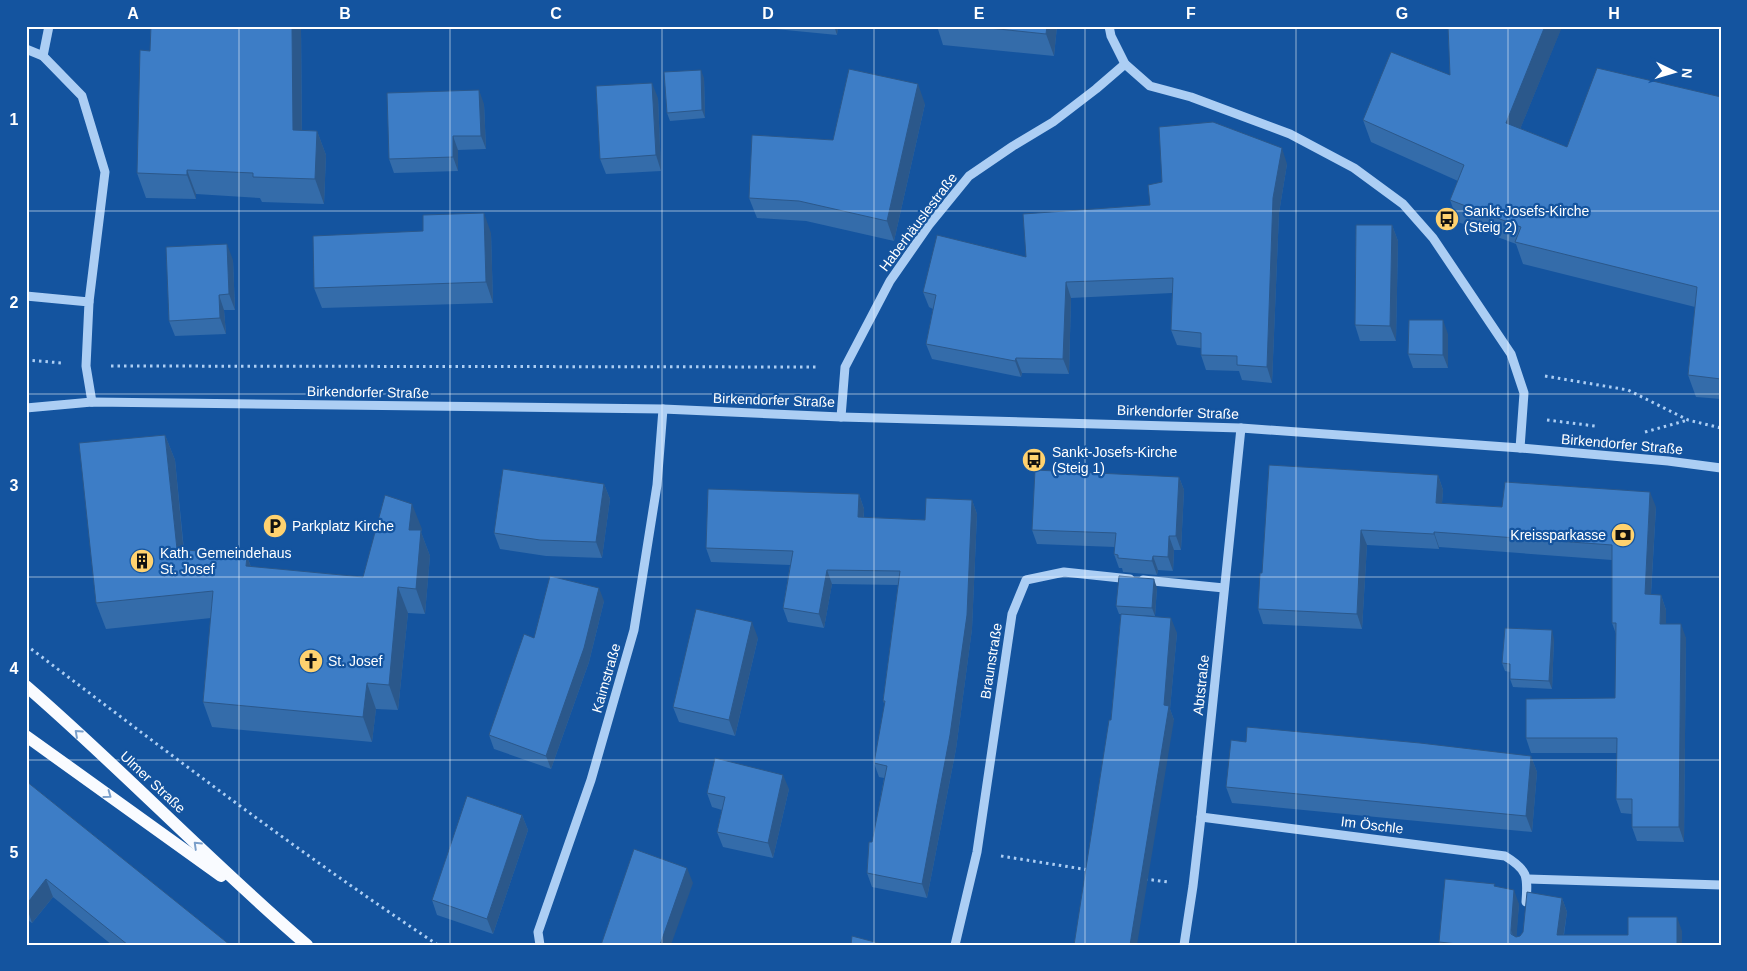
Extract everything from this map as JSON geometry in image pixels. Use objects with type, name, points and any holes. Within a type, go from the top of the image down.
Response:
[{"type":"main road","name":"Ulmer Straße","points":[[26,686],[134,784],[257,903],[307,945]]},
{"type":"main road","name":"Ulmer Straße","points":[[26,736],[257,903]]},
{"type":"street","points":[[42,56],[50,26]]},
{"type":"street","points":[[1109,26],[1111,36],[1125,64],[1150,86],[1191,97],[1290,134],[1354,168],[1403,204],[1434,238],[1511,354],[1524,393],[1520,448]]},
{"type":"street","points":[[26,49],[42,56],[82,96],[105,172],[89,302],[86,366],[92,402]]},
{"type":"street","name":"Haberhäuslestraße","points":[[841,417],[845,366],[890,281],[929,225],[969,176],[1053,122],[1125,64]]},
{"type":"street","points":[[26,296],[89,302]]},
{"type":"street","name":"Birkendorfer Straße","points":[[26,408],[92,402],[663,409],[841,417],[1242,428],[1520,448],[1668,461],[1721,468]]},
{"type":"street","name":"Kaimstraße","points":[[540,945],[538,932],[590,780],[634,630],[656,485],[663,409]]},
{"type":"street","name":"Abtstraße","points":[[1184,945],[1201,817],[1242,428]]},
{"type":"street","name":"Braunstraße","points":[[955,945],[977,852],[1012,614],[1026,580],[1064,572],[1224,588]]},
{"type":"street","name":"Im Öschle","points":[[1201,817],[1505,856],[1518,864],[1528,879]]},
{"type":"street","points":[[1526,907],[1528,879],[1721,885]]},
{"type":"path","points":[[26,360],[86,366],[845,366]]},
{"type":"path","points":[[1517,372],[1628,390],[1688,420],[1721,428]]},
{"type":"path","points":[[1523,418],[1597,427]]},
{"type":"path","points":[[1636,434],[1688,420]]},
{"type":"path","points":[[26,645],[215,788],[361,894],[438,945]]},
{"type":"path","points":[[977,852],[1095,871]]},
{"type":"path","points":[[1144,879],[1193,886]]},
{"type":"building","points":[[151,26],[292,26],[293,130],[317,131],[315,179],[253,177],[253,173],[187,170],[187,175],[137,173],[140,50],[150,51]]},
{"type":"building","points":[[970,26],[1047,26],[1046,34]]},
{"type":"building","points":[[1448,26],[1545,26],[1506,123],[1567,147],[1597,68],[1721,97],[1721,379],[1688,375],[1697,287],[1515,242],[1521,227],[1450,200],[1464,165],[1363,120],[1391,52],[1450,75]]},
{"type":"building","points":[[849,69],[918,84],[887,221],[799,201],[749,198],[752,135],[833,140]]},
{"type":"building","points":[[701,70],[702,110],[667,113],[664,72]]},
{"type":"building","points":[[652,83],[656,155],[600,159],[596,86]]},
{"type":"building","points":[[479,90],[481,136],[453,136],[453,157],[389,159],[387,93]]},
{"type":"building","points":[[1213,122],[1282,148],[1273,198],[1267,367],[1237,365],[1237,356],[1201,355],[1201,333],[1171,330],[1173,278],[1066,282],[1063,359],[1016,358],[1015,361],[926,344],[936,295],[923,292],[937,235],[1026,257],[1023,214],[1150,205],[1148,185],[1162,182],[1159,127]]},
{"type":"building","points":[[484,213],[486,282],[314,288],[313,236],[423,231],[423,215]]},
{"type":"building","points":[[1356,225],[1392,225],[1390,326],[1355,325]]},
{"type":"building","points":[[227,244],[229,294],[219,295],[220,318],[169,321],[166,247]]},
{"type":"building","points":[[1409,320],[1443,320],[1443,355],[1408,354]]},
{"type":"building","points":[[165,435],[177,549],[247,556],[246,566],[363,577],[385,495],[412,504],[409,530],[421,530],[416,589],[398,587],[389,685],[367,683],[363,717],[203,702],[213,591],[96,603],[79,443]]},
{"type":"building","points":[[1269,465],[1438,475],[1436,503],[1502,507],[1505,482],[1650,492],[1645,594],[1661,595],[1660,624],[1681,624],[1679,827],[1632,827],[1632,799],[1616,799],[1617,738],[1526,738],[1526,699],[1615,698],[1616,623],[1612,623],[1612,545],[1434,532],[1434,534],[1361,530],[1357,614],[1258,609]]},
{"type":"building","points":[[503,469],[604,484],[596,542],[540,540],[494,533]]},
{"type":"building","points":[[1035,470],[1179,477],[1176,536],[1169,536],[1168,557],[1153,556],[1152,561],[1118,558],[1118,555],[1114,554],[1116,533],[1032,530]]},
{"type":"building","points":[[708,489],[859,494],[858,517],[925,520],[926,498],[972,500],[967,615],[950,735],[922,884],[867,873],[869,842],[872,842],[887,766],[874,763],[885,701],[883,701],[900,571],[827,570],[819,614],[783,608],[793,551],[706,548]]},
{"type":"building","points":[[550,576],[599,588],[584,648],[546,756],[489,735],[524,634],[534,638]]},
{"type":"building","points":[[1119,576],[1154,579],[1152,608],[1116,606]]},
{"type":"building","points":[[696,609],[752,622],[729,720],[673,707]]},
{"type":"building","points":[[1121,614],[1171,618],[1164,705],[1169,706],[1130,945],[1074,945],[1109,720],[1111,720]]},
{"type":"building","points":[[1505,628],[1552,630],[1549,681],[1510,679],[1510,664],[1502,663]]},
{"type":"building","points":[[1247,727],[1420,743],[1531,756],[1526,816],[1226,787],[1231,740],[1246,742]]},
{"type":"building","points":[[715,758],[783,775],[768,843],[717,832],[725,797],[707,793]]},
{"type":"building","points":[[26,781],[230,945],[128,945],[46,879],[26,905]]},
{"type":"building","points":[[467,796],[522,815],[487,919],[432,900]]},
{"type":"building","points":[[634,849],[687,868],[660,945],[601,945]]},
{"type":"building","points":[[1445,879],[1495,884],[1494,886],[1514,890],[1511,934],[1516,937],[1520,936],[1523,932],[1527,892],[1562,898],[1557,935],[1628,935],[1628,917],[1677,917],[1677,945],[1467,945],[1439,942]]},
{"type":"building","points":[[852,936],[886,945],[851,945]]},
{"type":"place","name":"Sankt-Josefs-Kirche (Steig 2)","points":[[1447,219]]},
{"type":"place","name":"Sankt-Josefs-Kirche (Steig 1)","points":[[1034,460]]},
{"type":"place","name":"Parkplatz Kirche","points":[[275,526]]},
{"type":"place","name":"Kreissparkasse","points":[[1623,535]]},
{"type":"place","name":"Kath. Gemeindehaus St. Josef","points":[[142,561]]},
{"type":"place","name":"St. Josef","points":[[311,661]]}]
